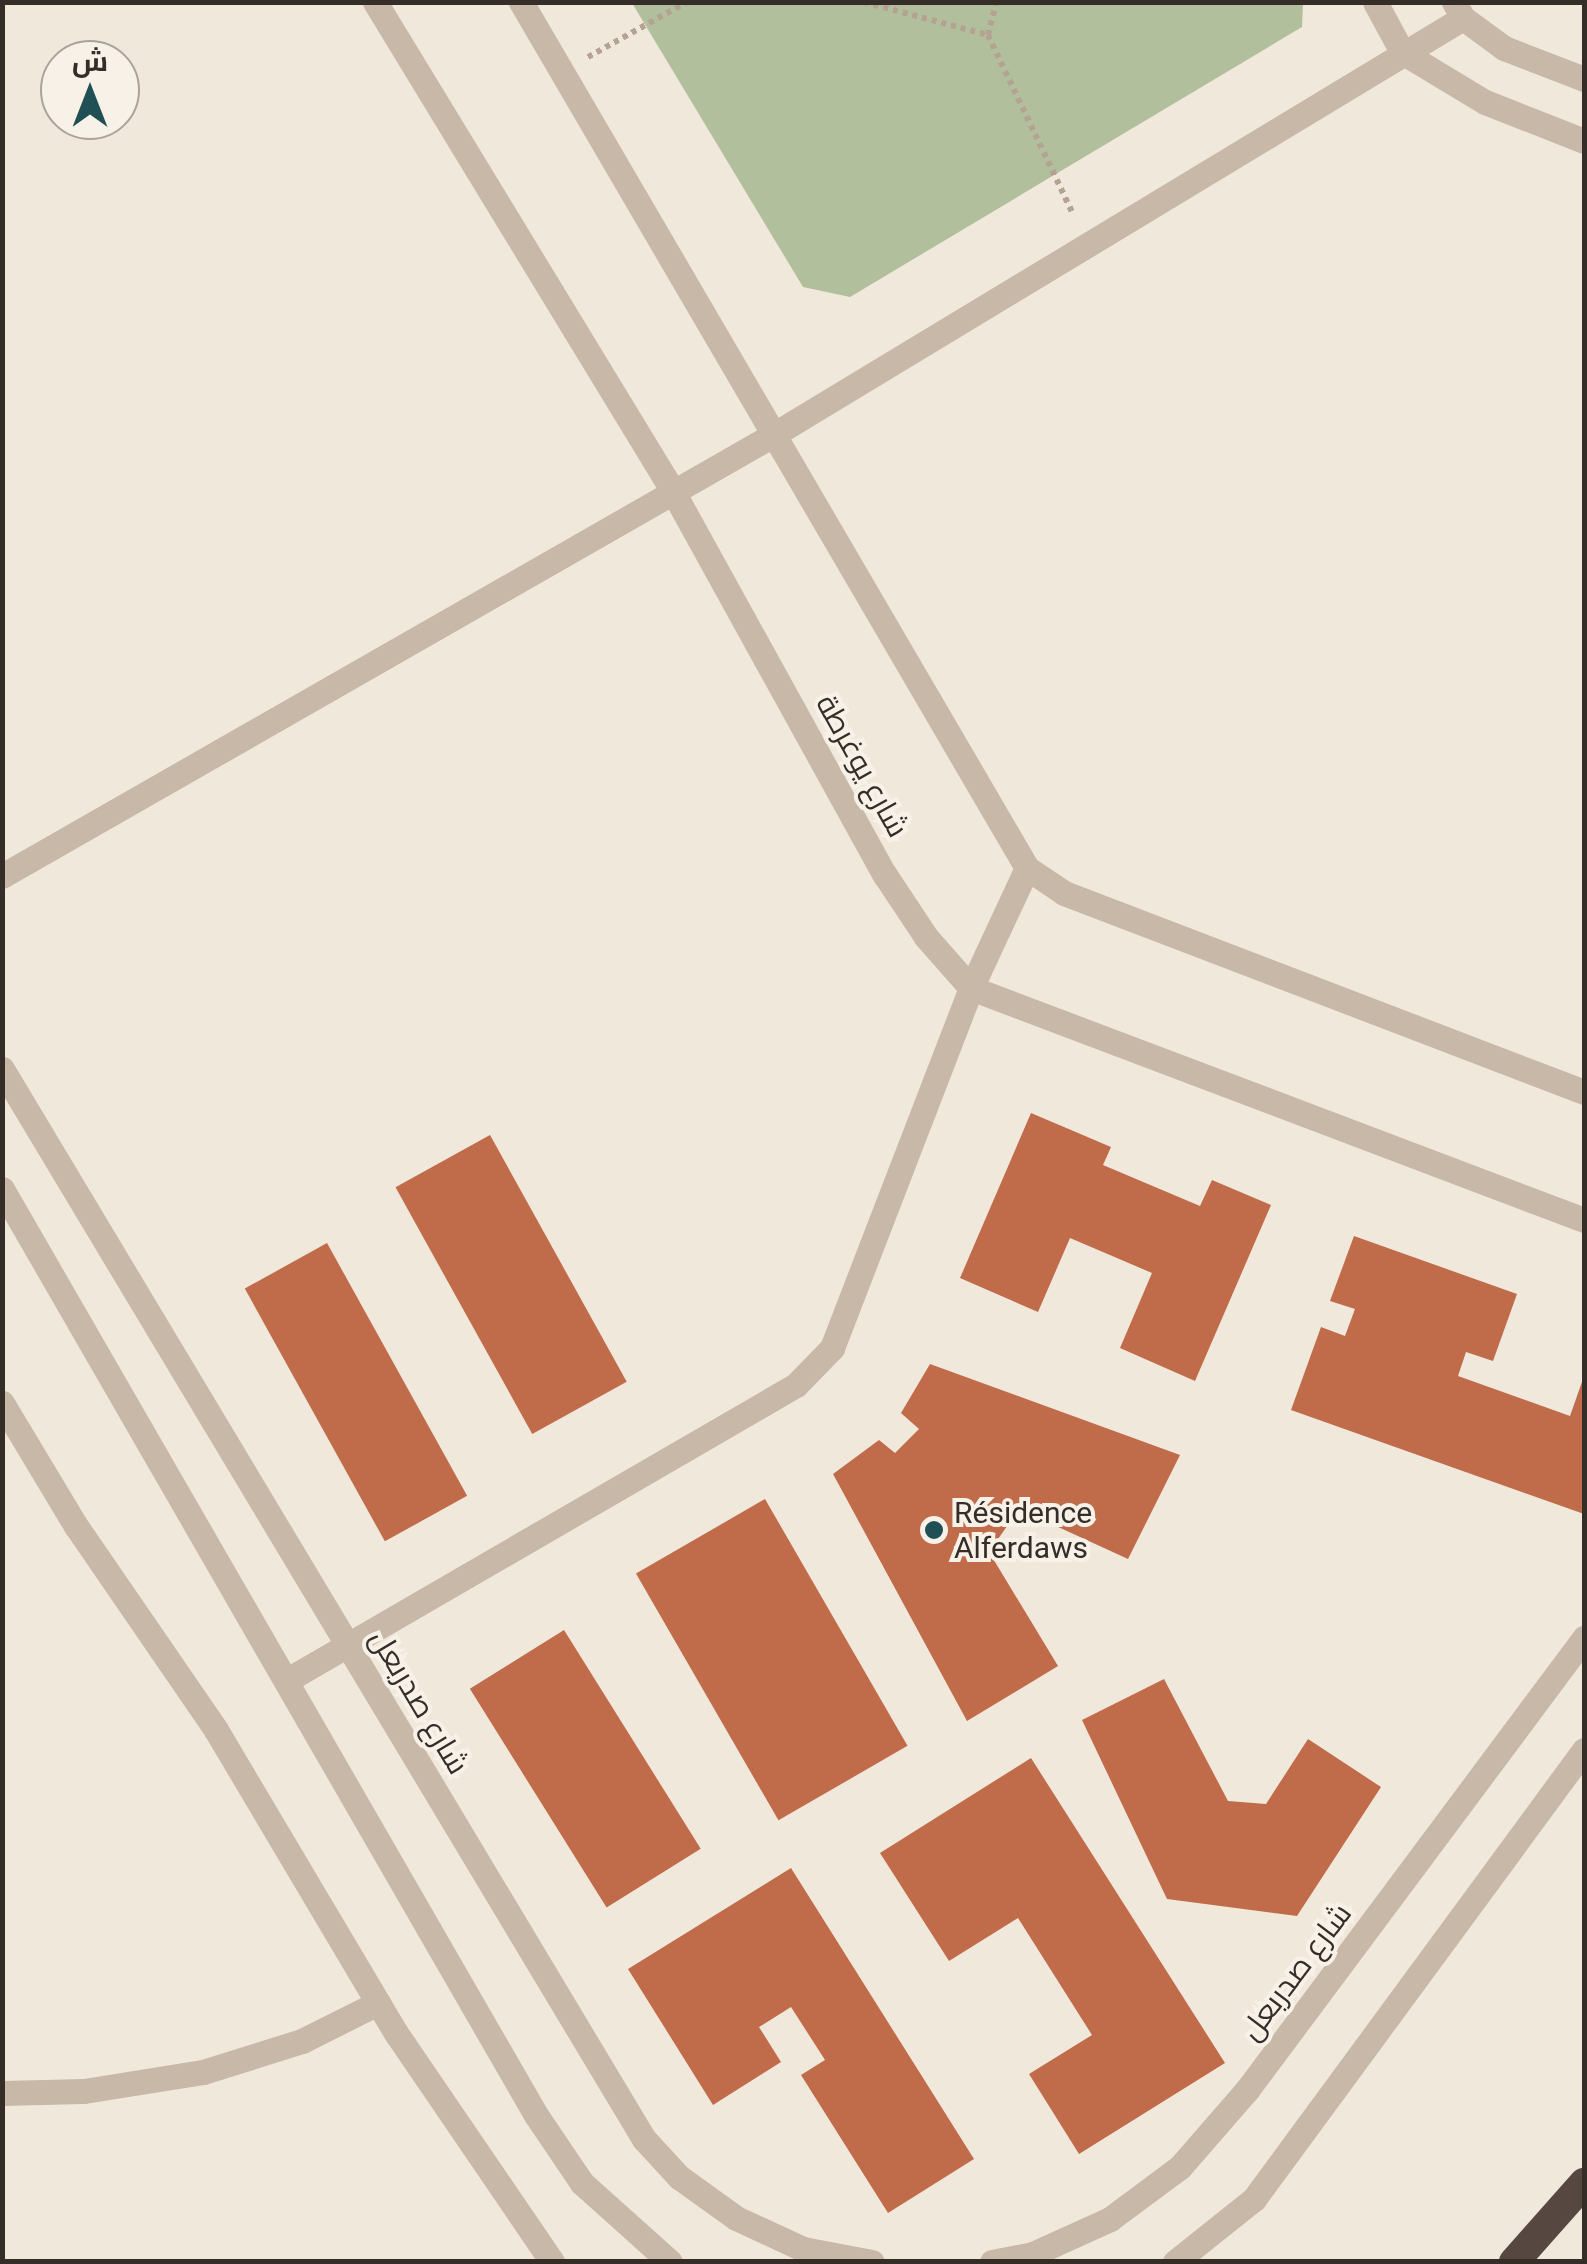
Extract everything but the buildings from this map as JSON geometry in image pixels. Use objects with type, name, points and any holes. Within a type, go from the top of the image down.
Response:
[{"type":"highway","points":[[1514,2262],[1584,2183]]},
{"type":"street","name":"شارع يوغرطة","points":[[375,2],[671,488],[885,875],[926,937],[971,988],[1584,1220]]},
{"type":"street","points":[[521,2],[1027,868],[1064,893],[1584,1092]]},
{"type":"street","points":[[1375,2],[1402,52],[1486,102],[1584,141]]},
{"type":"street","points":[[2,876],[671,488],[773,435],[1402,52],[1459,10],[1504,48],[1584,79]]},
{"type":"street","points":[[289,1679],[796,1385],[832,1348],[971,988],[1027,868]]},
{"type":"street","name":"شارع صدربعل","points":[[2,1069],[644,2138],[679,2177],[736,2218],[804,2250],[872,2262]]},
{"type":"street","points":[[2,1189],[289,1679],[545,2128],[582,2183],[670,2262]]},
{"type":"street","points":[[2,1404],[76,1526],[216,1730],[378,2003],[552,2262]]},
{"type":"street","name":"شارع صدربعل","points":[[992,2262],[1033,2254],[1110,2219],[1180,2167],[1247,2090],[1584,1638]]},
{"type":"street","points":[[1175,2262],[1254,2199],[1584,1750]]},
{"type":"street","points":[[2,2093],[84,2091],[203,2072],[302,2042],[378,2003]]},
{"type":"path","points":[[564,71],[688,2]]},
{"type":"path","points":[[864,2],[988,35]]},
{"type":"path","points":[[996,2],[988,35],[1086,244]]},
{"type":"green space","points":[[632,3],[1303,3],[1302,27],[850,297],[803,287]]},
{"type":"place","name":"Résidence Alferdaws","points":[[934,1530]]}]
